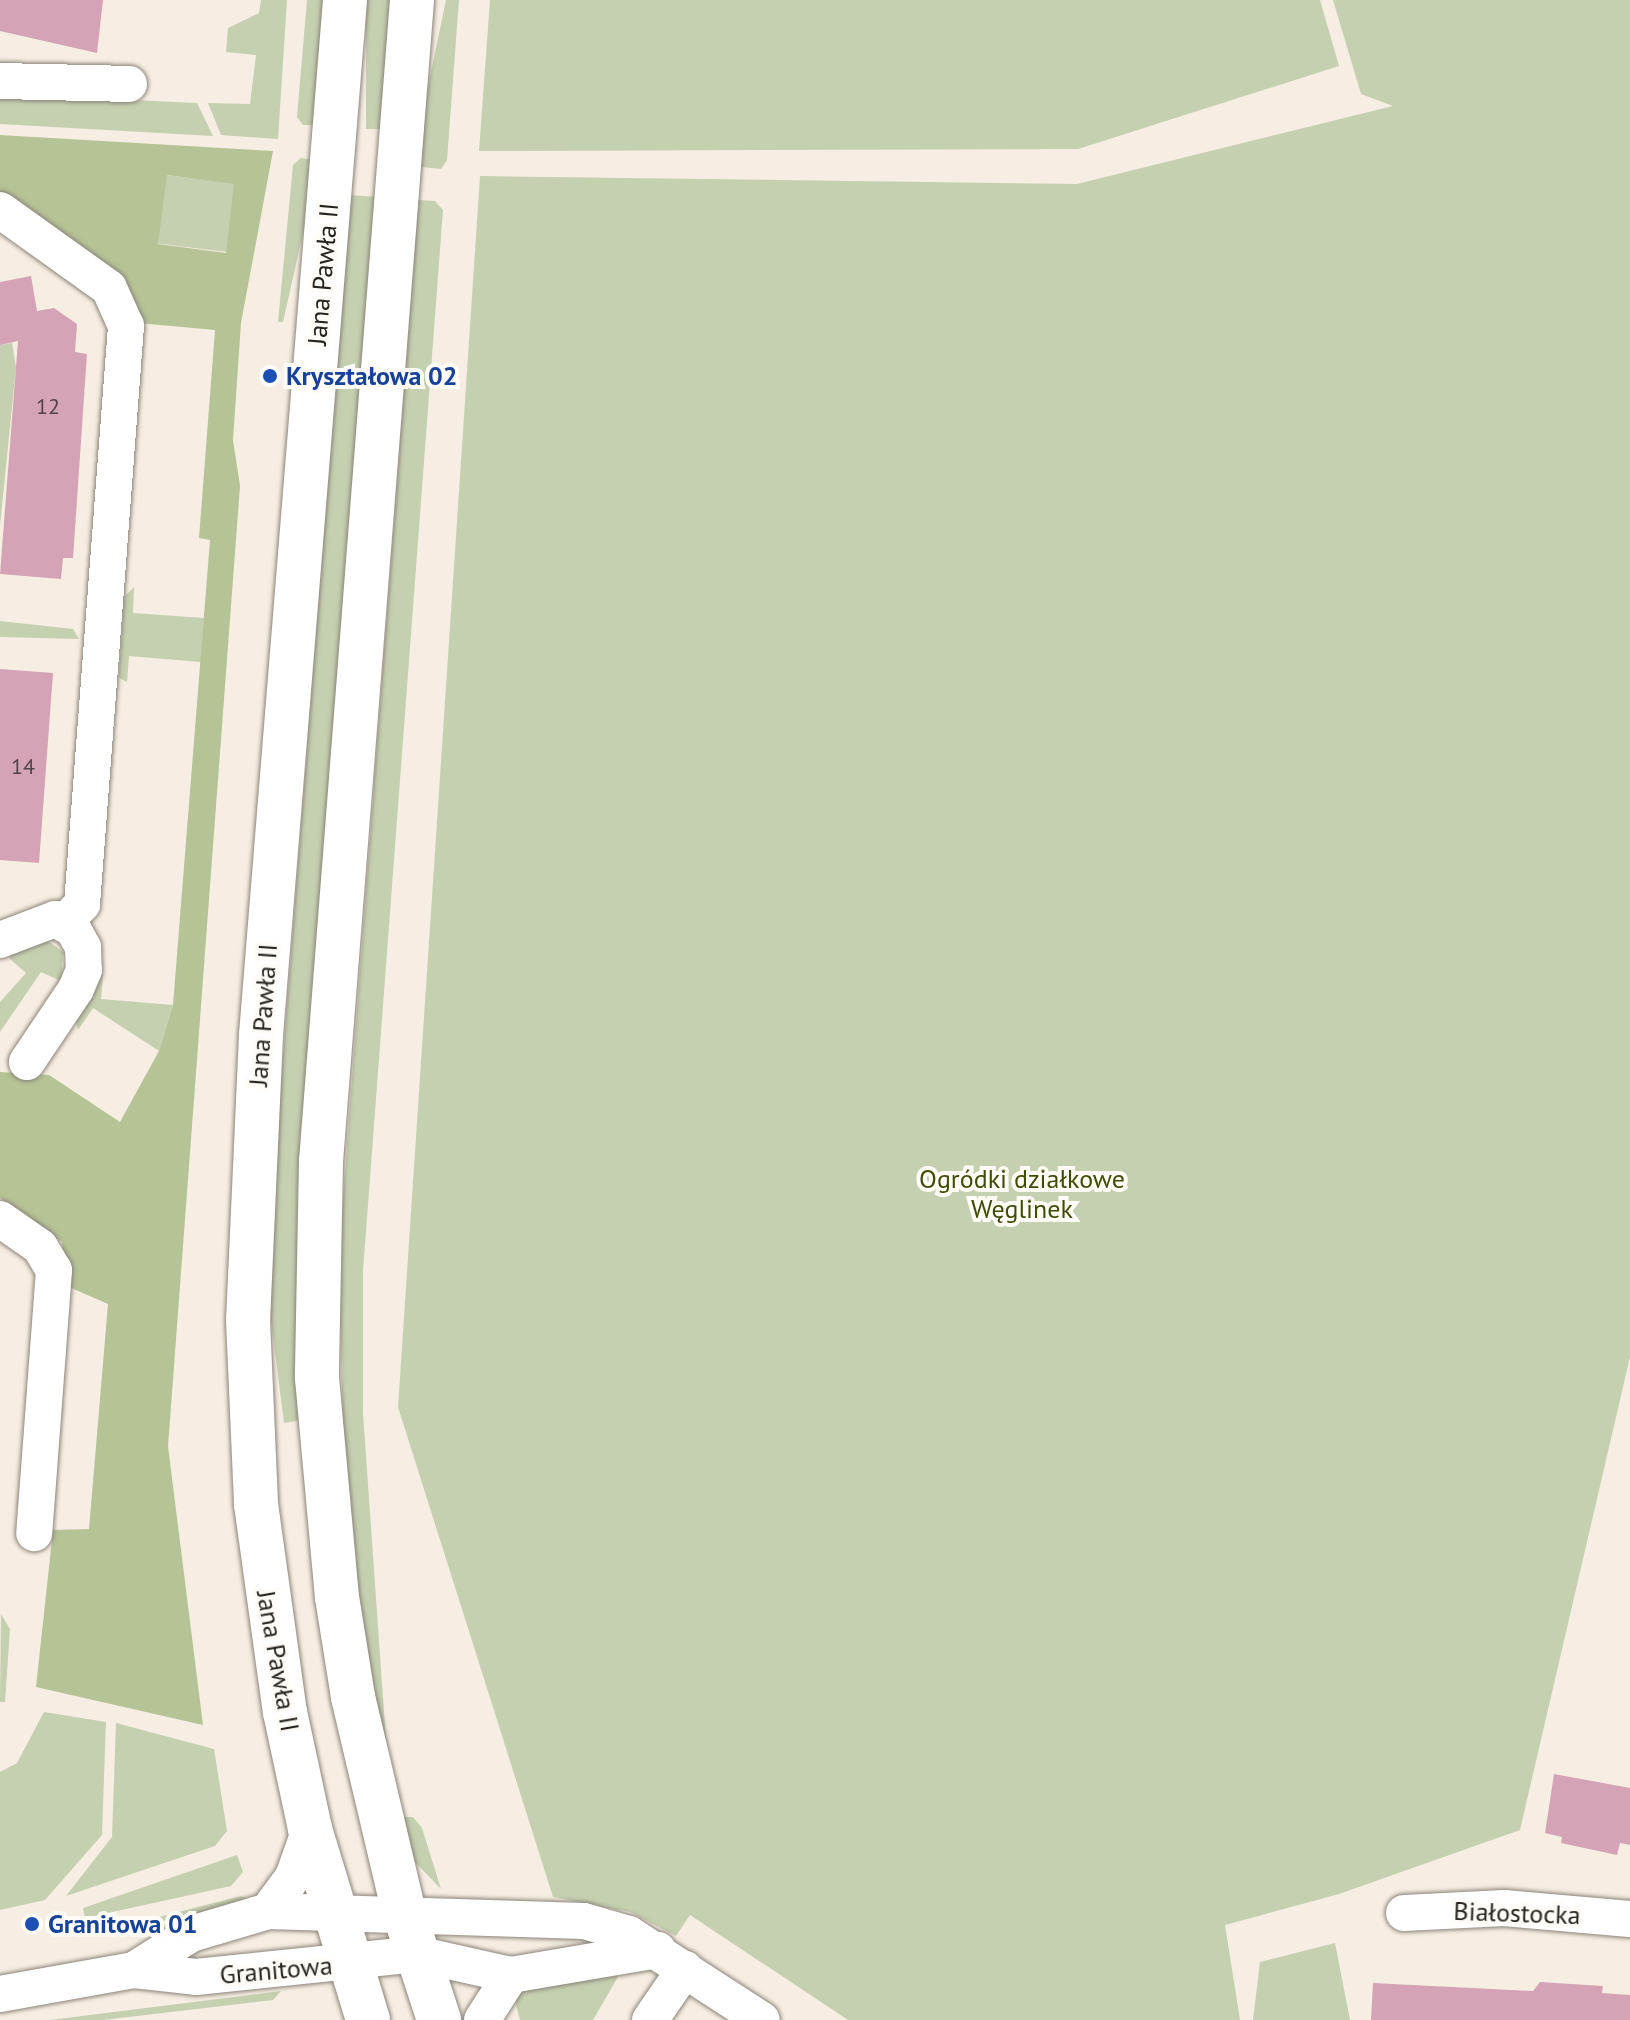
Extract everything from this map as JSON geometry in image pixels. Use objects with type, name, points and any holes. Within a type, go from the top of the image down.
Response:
[{"type":"main road","name":"Jana Pawła II","points":[[345,0],[249,1233],[256,1504],[270,1623],[310,1829],[368,2020]]},
{"type":"main road","points":[[412,0],[321,1161],[317,1378],[337,1597],[353,1697],[404,1912],[439,2020]]},
{"type":"street","points":[[0,81],[129,84]]},
{"type":"street","points":[[0,210],[109,288],[126,326],[82,904],[65,922],[32,923],[0,940]]},
{"type":"street","points":[[27,1062],[84,970],[83,947],[65,922]]},
{"type":"street","points":[[0,1219],[40,1247],[54,1270],[34,1533]]},
{"type":"street","points":[[268,1911],[293,1877],[310,1829]]},
{"type":"street","name":"Białostocka","points":[[1404,1913],[1504,1908],[1630,1919]]},
{"type":"street","name":"Granitowa","points":[[134,1970],[191,1934],[268,1911],[404,1912],[584,1921],[629,1934],[757,2019]]},
{"type":"street","points":[[417,1954],[511,1975],[672,1960],[650,2020]]},
{"type":"street","name":"Granitowa","points":[[0,1994],[134,1970],[196,1977],[417,1954]]},
{"type":"street","points":[[482,2020],[511,1975]]},
{"type":"green space","points":[[261,0],[287,0],[278,139],[221,135],[208,103],[250,104],[256,55],[226,52],[228,28],[259,13]]},
{"type":"green space","points":[[307,0],[326,0],[316,125],[303,125],[297,117]]},
{"type":"green space","points":[[366,0],[395,0],[395,129],[366,129]]},
{"type":"green space","points":[[446,0],[459,0],[447,160],[441,169],[421,167],[426,96]]},
{"type":"green space","points":[[490,0],[1320,0],[1339,66],[1078,149],[479,151]]},
{"type":"green space","name":"Ogródki działkowe Węglinek","points":[[1333,0],[1630,0],[1630,1357],[1520,1830],[1339,1894],[1225,1925],[1240,2020],[848,2020],[690,1915],[676,1936],[630,1912],[553,1897],[398,1407],[480,176],[1077,184],[1393,106],[1361,94]]},
{"type":"green space","points":[[0,94],[197,103],[213,136],[0,124]]},
{"type":"green space","points":[[0,135],[273,151],[241,323],[233,440],[240,486],[168,1446],[203,1725],[36,1687],[53,1530],[89,1529],[108,1304],[69,1287],[62,1242],[0,1198],[0,1072],[49,1075],[120,1122],[159,1051],[173,1005],[210,540],[199,538],[215,330],[138,323],[0,193]],"holes":[[[167,175],[234,184],[226,253],[158,244]]]},
{"type":"green space","points":[[301,158],[314,160],[308,211],[283,322],[278,322],[293,165]]},
{"type":"green space","points":[[166,175],[235,184],[227,252],[158,243]]},
{"type":"green space","points":[[350,195],[379,197],[301,1420],[284,1423],[271,1320],[271,1212]]},
{"type":"green space","points":[[418,200],[435,201],[443,210],[363,1271],[363,1413],[388,1769],[357,1587],[343,1429],[339,1252]]},
{"type":"green space","points":[[12,343],[16,367],[0,526],[0,345]]},
{"type":"green space","points":[[134,587],[133,613],[204,618],[201,662],[129,656],[127,682],[119,678],[124,597]]},
{"type":"green space","points":[[0,621],[73,629],[79,639],[0,637]]},
{"type":"green space","points":[[44,938],[63,952],[61,981],[41,972],[0,1032],[0,1002],[26,973],[10,959],[11,950]]},
{"type":"green space","points":[[103,974],[101,999],[173,1005],[159,1051],[93,1008],[78,1030],[75,1018]]},
{"type":"green space","points":[[1,1614],[10,1629],[5,1702],[0,1702]]},
{"type":"green space","points":[[44,1712],[106,1722],[102,1835],[45,1900],[0,1910],[0,1772],[17,1763]]},
{"type":"green space","points":[[116,1723],[214,1749],[227,1831],[215,1846],[66,1896],[112,1837]]},
{"type":"green space","points":[[400,1817],[413,1817],[422,1828],[441,1889],[413,1860]]},
{"type":"green space","points":[[237,1855],[243,1872],[231,1886],[85,1918],[83,1908]]},
{"type":"green space","points":[[241,1896],[248,1899],[198,1916],[120,1927]]},
{"type":"green space","points":[[1335,1943],[1350,2020],[1253,2020],[1260,1962]]},
{"type":"green space","points":[[619,1975],[593,2020],[520,2020],[512,1989]]},
{"type":"green space","points":[[281,1991],[273,2000],[103,2020],[50,2020]]},
{"type":"building","points":[[0,0],[103,0],[97,53],[0,31]]},
{"type":"building","points":[[31,276],[37,311],[54,308],[77,324],[75,352],[87,354],[73,558],[63,558],[61,579],[0,574],[18,341],[0,345],[0,282]]},
{"type":"building","points":[[0,669],[53,673],[39,863],[0,860]]},
{"type":"building","points":[[1554,1774],[1630,1788],[1630,1845],[1620,1843],[1617,1855],[1561,1843],[1562,1837],[1545,1833]]},
{"type":"building","points":[[1540,1982],[1603,1986],[1602,1993],[1630,1995],[1630,2020],[1371,2020],[1373,1983],[1533,1991]]},
{"type":"place","name":"Kryształowa 02","points":[[270,376]]},
{"type":"place","name":"Granitowa 01","points":[[32,1924]]}]
